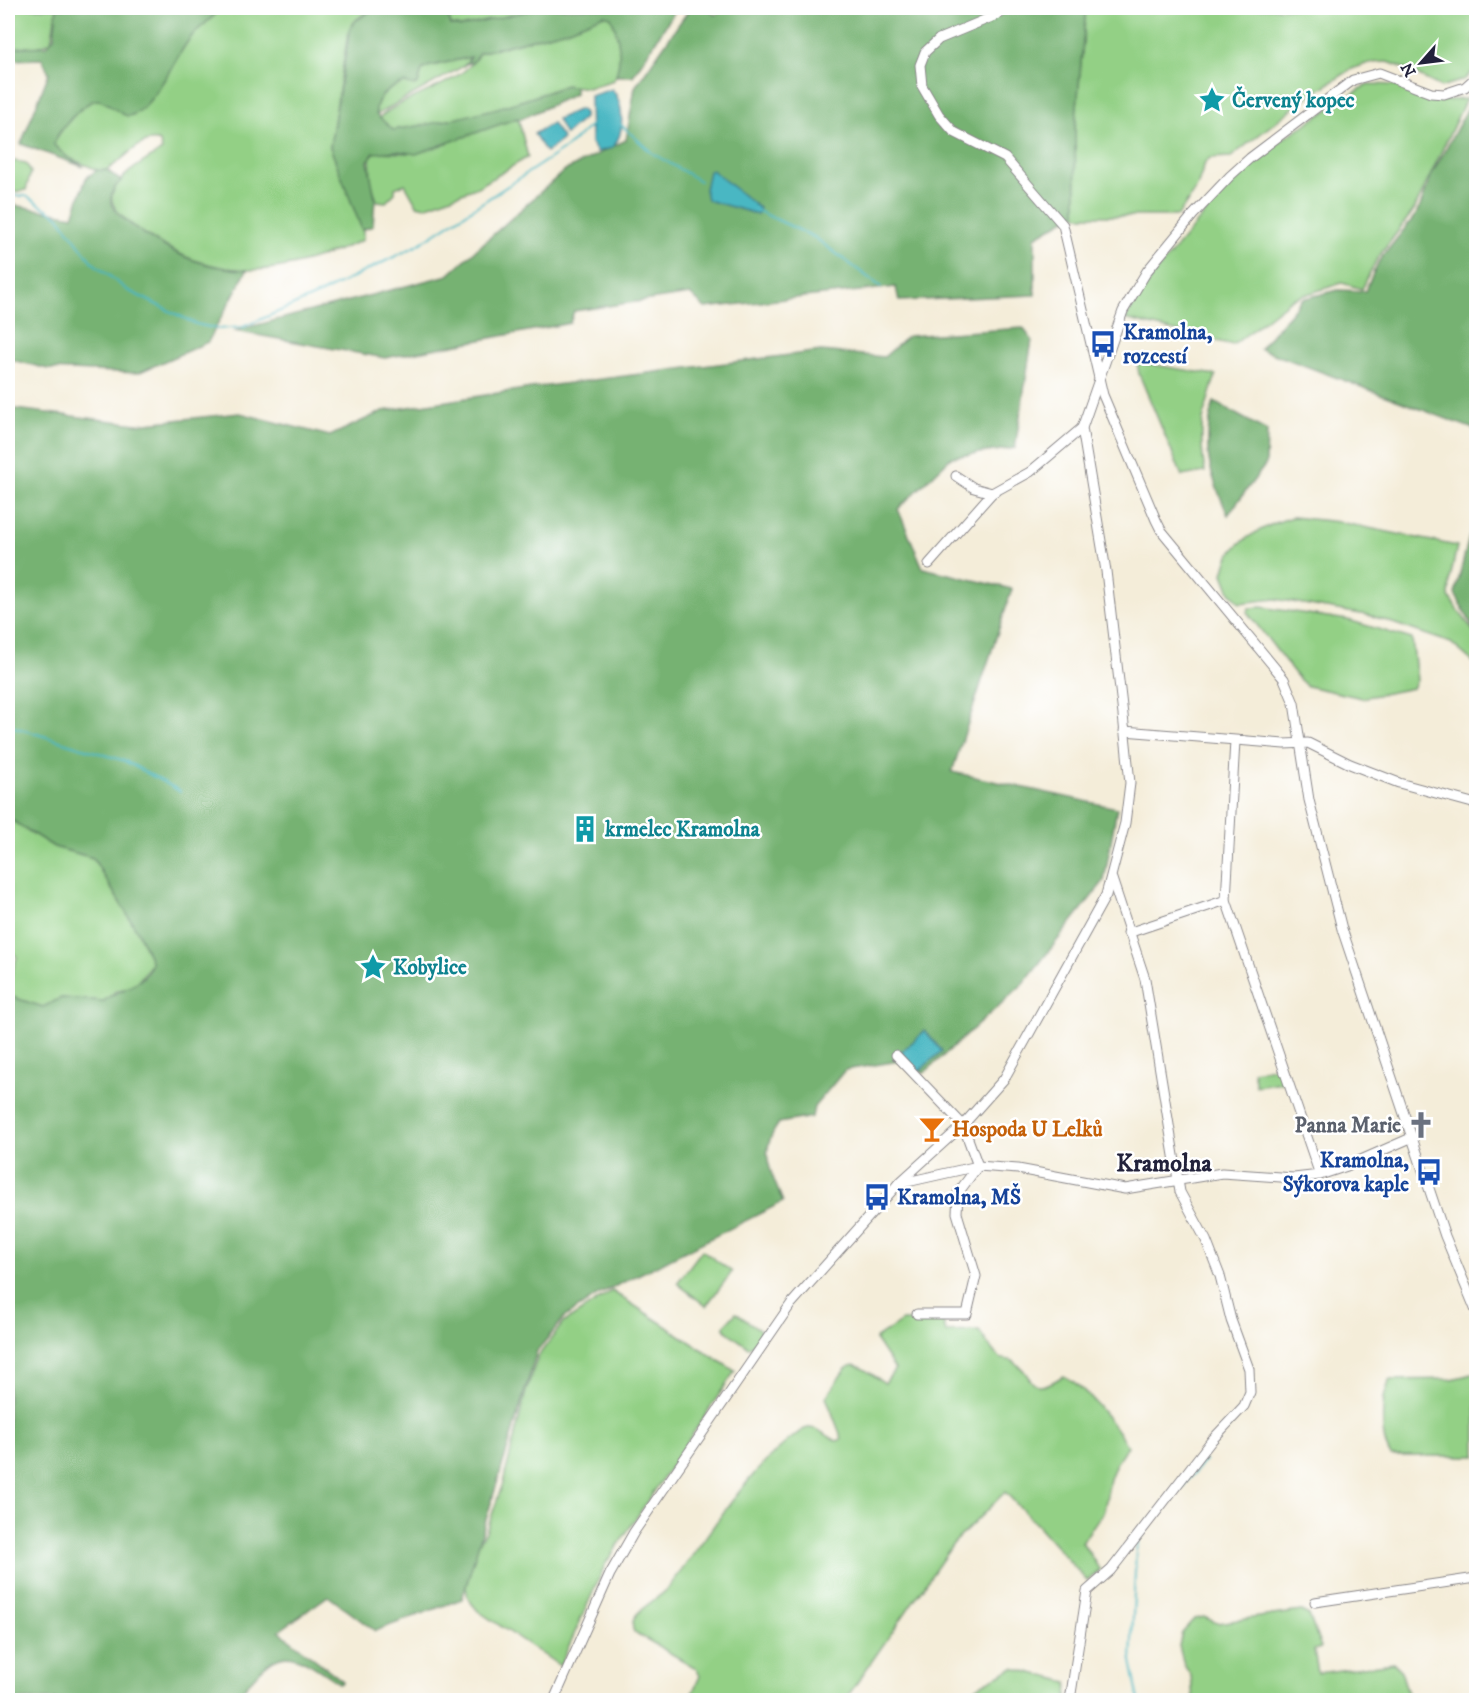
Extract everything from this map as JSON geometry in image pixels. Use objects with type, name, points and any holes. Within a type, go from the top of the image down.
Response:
[{"type":"street","points":[[1006,8],[999,14],[939,39],[925,52],[920,65],[922,86],[939,115],[954,132],[1005,158],[1063,225],[1098,377],[1111,415],[1161,530],[1284,679],[1294,703],[1309,800],[1342,929],[1381,1051],[1413,1137],[1445,1236],[1476,1311]]},
{"type":"street","points":[[554,1701],[610,1574],[634,1532],[791,1304],[898,1184],[963,1125],[1004,1078],[1106,895],[1122,839],[1130,783],[1106,571],[1082,428],[1098,377],[1133,291],[1193,215],[1250,158],[1353,80],[1367,74],[1379,73],[1392,76],[1431,93],[1443,94],[1465,87],[1476,77]]},
{"type":"street","points":[[929,564],[992,493],[1030,472],[1082,428]]},
{"type":"street","points":[[956,476],[974,488],[992,493]]},
{"type":"street","points":[[1124,730],[1316,746],[1350,764],[1399,783],[1476,804]]},
{"type":"street","points":[[1235,741],[1226,900],[1320,1175]]},
{"type":"street","points":[[1070,1701],[1087,1591],[1111,1570],[1212,1440],[1244,1406],[1250,1392],[1249,1369],[1231,1320],[1220,1276],[1206,1240],[1180,1192],[1178,1166],[1145,979],[1112,879]]},
{"type":"street","points":[[1128,933],[1226,900]]},
{"type":"street","points":[[896,1055],[963,1125],[978,1166]]},
{"type":"street","points":[[898,1184],[978,1166],[1018,1168],[1125,1190],[1178,1182],[1199,1175],[1222,1173],[1294,1178],[1320,1175],[1413,1137]]},
{"type":"street","points":[[917,1314],[967,1314],[976,1276],[957,1213],[958,1193],[978,1166]]},
{"type":"street","points":[[1315,1602],[1476,1578]]},
{"type":"green space","points":[[8,8],[57,8],[51,42],[34,48],[8,48]]},
{"type":"green space","points":[[57,8],[221,8],[191,37],[154,95],[137,113],[124,115],[107,103],[99,100],[93,101],[65,125],[54,145],[67,157],[84,167],[21,144],[49,73],[42,59],[8,60],[8,48],[47,46],[54,37]]},
{"type":"green space","points":[[221,8],[373,8],[357,19],[348,33],[330,147],[363,232],[363,240],[310,260],[267,269],[231,269],[194,260],[144,234],[120,214],[113,204],[112,195],[120,181],[133,169],[162,150],[160,142],[145,142],[102,172],[67,157],[54,145],[72,118],[93,101],[103,101],[128,116],[137,113],[154,95],[191,37]]},
{"type":"green space","points":[[375,8],[452,8],[447,13],[451,25],[461,27],[539,8],[677,8],[633,76],[616,76],[619,61],[618,39],[611,17],[604,15],[567,30],[479,53],[473,62],[466,64],[471,57],[427,67],[422,70],[418,84],[414,86],[405,83],[389,90],[380,98],[376,114],[393,130],[481,112],[566,85],[575,87],[575,94],[519,120],[518,118],[416,154],[397,151],[374,153],[368,161],[375,198],[373,226],[362,230],[330,147],[350,28],[355,21]]},
{"type":"green space","points":[[452,8],[539,8],[461,27],[451,25],[447,13]]},
{"type":"green space","points":[[690,8],[708,8],[715,15],[728,8],[1086,8],[1075,129],[1076,213],[1035,237],[1035,295],[899,301],[896,287],[705,308],[690,294],[574,311],[570,323],[385,358],[234,331],[448,275],[564,171],[626,140],[635,87]]},
{"type":"green space","points":[[1086,8],[1475,8],[1475,69],[1464,80],[1441,87],[1388,62],[1369,63],[1352,69],[1306,98],[1231,157],[1210,158],[1205,163],[1197,187],[1178,216],[1076,216],[1075,129]]},
{"type":"green space","points":[[604,15],[611,17],[618,40],[620,57],[614,80],[588,88],[573,86],[512,106],[434,124],[393,130],[379,118],[461,73],[479,53],[567,30]]},
{"type":"green space","points":[[471,57],[464,66],[376,115],[377,104],[387,90],[397,84],[418,84],[422,70],[427,67]]},
{"type":"green space","points":[[1368,84],[1397,85],[1435,101],[1466,99],[1414,210],[1377,259],[1362,289],[1342,283],[1292,299],[1233,345],[1125,319],[1154,274],[1231,182],[1282,139]]},
{"type":"green space","points":[[1476,93],[1476,430],[1260,349],[1302,299],[1338,290],[1365,291],[1379,261],[1418,212],[1432,174]]},
{"type":"green space","points":[[518,118],[528,157],[478,187],[425,207],[417,205],[405,184],[395,188],[395,193],[386,202],[377,201],[371,181],[370,156],[374,152],[406,153],[435,148],[453,139]]},
{"type":"green space","points":[[8,160],[26,163],[31,172],[26,190],[8,193]]},
{"type":"green space","points":[[97,170],[107,170],[121,181],[113,190],[111,202],[123,218],[134,227],[173,251],[193,260],[220,267],[247,270],[208,342],[138,373],[48,369],[8,359],[8,204],[73,216],[86,178]]},
{"type":"green space","points":[[1023,328],[1032,340],[1015,448],[952,457],[898,509],[923,568],[1012,589],[952,772],[1117,808],[1104,881],[1023,984],[924,1073],[899,1061],[845,1070],[814,1107],[812,1117],[779,1123],[772,1134],[767,1153],[768,1162],[783,1202],[598,1295],[565,1317],[537,1351],[462,1599],[375,1631],[328,1596],[279,1631],[343,1681],[340,1684],[305,1662],[293,1657],[282,1657],[262,1669],[234,1700],[8,1700],[8,991],[9,996],[43,1007],[61,998],[104,1001],[137,983],[148,972],[152,963],[139,934],[93,858],[54,847],[8,818],[8,408],[137,424],[240,413],[330,436],[383,411],[531,388],[821,351],[884,357],[908,336]]},
{"type":"green space","points":[[1137,362],[1216,375],[1203,423],[1202,444],[1205,472],[1182,476],[1139,374]]},
{"type":"green space","points":[[1214,402],[1267,431],[1266,464],[1228,515],[1209,460],[1208,433]]},
{"type":"green space","points":[[1293,517],[1339,522],[1457,546],[1450,579],[1449,597],[1476,635],[1476,660],[1473,662],[1451,643],[1372,616],[1275,599],[1240,603],[1230,592],[1223,574],[1229,556],[1249,537],[1266,527]]},
{"type":"green space","points":[[1473,521],[1476,522],[1476,633],[1455,594]]},
{"type":"green space","points":[[1261,607],[1348,620],[1412,639],[1417,680],[1413,688],[1362,698],[1307,686],[1299,679],[1247,612],[1249,608]]},
{"type":"green space","points":[[8,818],[54,847],[93,858],[139,934],[152,963],[133,988],[117,990],[104,1001],[62,998],[43,1007],[9,996],[8,985],[17,957],[8,948]]},
{"type":"green space","points":[[1280,1067],[1282,1082],[1256,1086],[1253,1071]]},
{"type":"green space","points":[[702,1250],[732,1272],[706,1306],[677,1283]]},
{"type":"green space","points":[[612,1291],[735,1371],[606,1563],[560,1666],[478,1611],[468,1599],[466,1587],[477,1545],[486,1532],[503,1483],[526,1391],[538,1356],[563,1323]]},
{"type":"green space","points":[[736,1313],[759,1329],[761,1333],[752,1346],[748,1347],[725,1330],[724,1326]]},
{"type":"green space","points":[[902,1321],[943,1321],[946,1332],[979,1331],[1001,1359],[1013,1361],[1033,1383],[1043,1386],[1063,1376],[1089,1396],[1108,1418],[1127,1446],[1116,1463],[1110,1479],[1104,1511],[1082,1542],[1100,1570],[1087,1581],[1005,1492],[953,1544],[845,1700],[689,1700],[700,1676],[696,1668],[634,1632],[632,1625],[634,1619],[644,1607],[668,1588],[739,1492],[771,1456],[789,1440],[808,1428],[837,1441],[842,1439],[826,1397],[841,1375],[851,1366],[863,1369],[885,1383],[895,1369],[875,1339]]},
{"type":"green space","points":[[1476,1373],[1476,1456],[1391,1456],[1385,1443],[1383,1420],[1384,1398],[1389,1380],[1452,1379]]},
{"type":"green space","points":[[1301,1611],[1309,1615],[1321,1648],[1314,1650],[1318,1673],[1393,1663],[1401,1671],[1410,1700],[1193,1700],[1191,1676],[1184,1665],[1179,1646],[1182,1632],[1194,1619],[1204,1617],[1217,1623]]},
{"type":"green space","points":[[1013,1668],[1068,1682],[1067,1700],[964,1700],[970,1696],[968,1691]]},
{"type":"water","points":[[612,89],[621,110],[620,135],[612,148],[597,152],[591,143],[590,96]]},
{"type":"water","points":[[580,109],[584,113],[584,118],[565,135],[557,119]]},
{"type":"water","points":[[552,123],[563,139],[546,152],[534,134]]},
{"type":"water","points":[[712,170],[760,209],[757,214],[707,200],[705,189],[709,171]]},
{"type":"water","points":[[925,1031],[942,1051],[918,1072],[901,1052]]},
{"type":"waterway","points":[[618,122],[652,153],[700,181]]},
{"type":"waterway","points":[[8,196],[26,196],[58,216],[92,262],[127,290],[196,324],[218,329],[243,327],[317,295],[416,246],[567,147],[592,124]]},
{"type":"waterway","points":[[756,210],[814,237],[881,287]]},
{"type":"waterway","points":[[8,722],[14,727],[125,761],[180,791]]},
{"type":"waterway","points":[[1170,1501],[1205,1460]]},
{"type":"waterway","points":[[1139,1540],[1136,1550],[1131,1661],[1139,1700]]},
{"type":"place","name":"Červený kopec","points":[[1212,100]]},
{"type":"place","name":"Kramolna, rozcestí","points":[[1103,344]]},
{"type":"place","name":"krmelec Kramolna","points":[[585,829]]},
{"type":"place","name":"Kobylice","points":[[373,967]]},
{"type":"place","name":"Panna Marie","points":[[1421,1125]]},
{"type":"place","name":"Hospoda U Lelků","points":[[932,1129]]},
{"type":"place","name":"Kramolna, Sýkorova kaple","points":[[1429,1172]]},
{"type":"place","name":"Kramolna, MŠ","points":[[877,1197]]},
{"type":"district","name":"Kramolna","points":[[1164,1163]]}]
